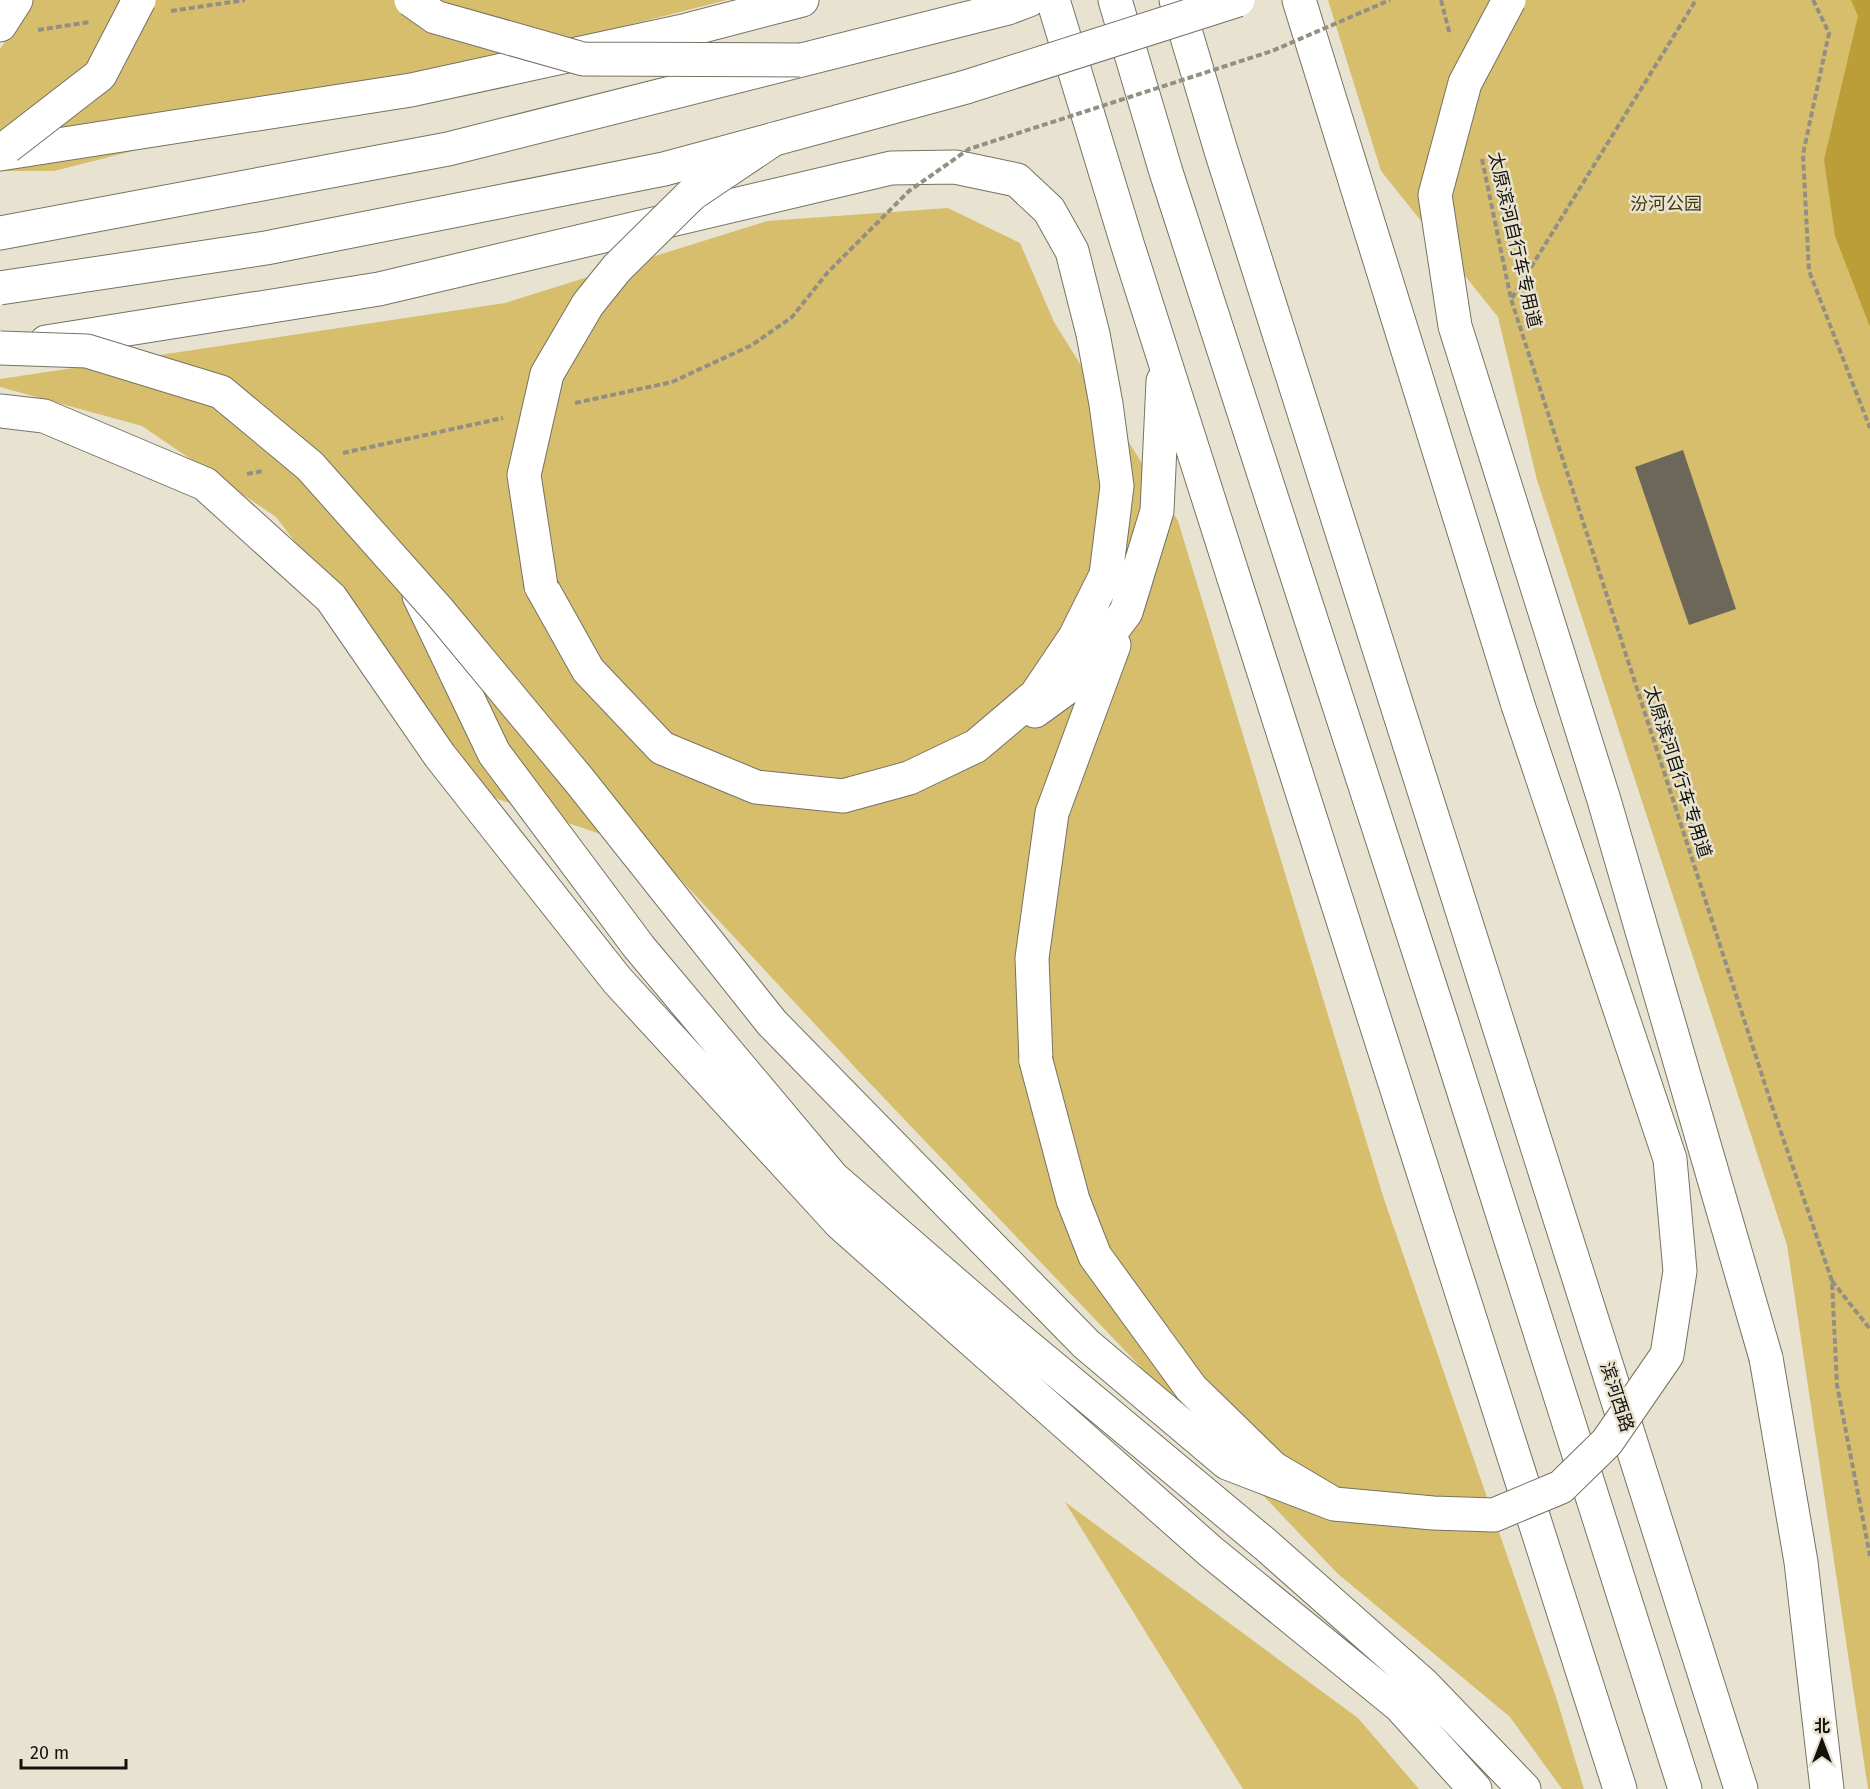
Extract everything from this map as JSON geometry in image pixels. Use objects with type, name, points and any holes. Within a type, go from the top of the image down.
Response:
[{"type":"main road","points":[[0,25],[16,0]]},
{"type":"main road","points":[[0,153],[100,75],[139,0]]},
{"type":"main road","points":[[411,0],[435,17],[583,59],[800,60]]},
{"type":"main road","points":[[0,153],[411,90],[687,30],[802,0]]},
{"type":"main road","points":[[0,233],[447,149],[1008,8],[1029,0]]},
{"type":"main road","points":[[1053,0],[1164,358],[1620,1789]]},
{"type":"main road","points":[[1115,0],[1170,183],[1441,1020],[1685,1789]]},
{"type":"main road","name":"滨河西路","points":[[1176,0],[1210,114],[1741,1789]]},
{"type":"main road","points":[[1207,0],[1210,114]]},
{"type":"main road","points":[[0,288],[266,248],[664,169],[966,87],[1238,0]]},
{"type":"main road","points":[[0,349],[87,351],[221,392],[310,466],[412,580],[579,780],[772,1023],[1086,1344],[1227,1463],[1334,1504],[1433,1513],[1494,1515],[1561,1487],[1607,1442],[1668,1355],[1680,1271],[1670,1159],[1518,705],[1299,0]]},
{"type":"main road","points":[[1509,0],[1465,83],[1435,195],[1455,326],[1604,800],[1766,1358],[1801,1562],[1827,1789]]},
{"type":"main road","points":[[774,139],[692,194],[616,268],[588,304],[547,374],[524,475],[541,586],[588,670],[662,748],[756,787],[843,796],[909,778],[1002,736],[1072,684],[1126,612]]},
{"type":"main road","points":[[0,349],[379,289],[891,168],[955,167],[1017,180],[1049,210],[1072,251],[1093,334],[1106,404],[1117,486],[1106,575],[1075,637],[1036,695],[976,746],[909,778]]},
{"type":"main road","points":[[1164,358],[1157,511],[1126,612],[1052,813],[1032,958],[1036,1061],[1073,1200],[1095,1256],[1191,1388],[1273,1467],[1334,1504]]},
{"type":"main road","points":[[0,411],[44,416],[205,484],[331,598],[440,756],[618,980],[841,1224],[1210,1551],[1400,1706],[1475,1789]]},
{"type":"main road","points":[[412,580],[494,753],[639,947],[832,1178],[1015,1336],[1266,1545],[1422,1683],[1524,1789]]},
{"type":"path","points":[[568,404],[672,382],[752,345],[792,317],[828,272],[909,191],[969,149],[1272,51],[1390,0]]},
{"type":"path","points":[[1441,0],[1453,45]]},
{"type":"path","points":[[1511,299],[1696,0]]},
{"type":"path","points":[[1813,0],[1829,33],[1803,154],[1809,271],[1870,428]]},
{"type":"path","name":"太原滨河自行车专用道","points":[[1479,148],[1511,299],[1772,1106],[1832,1281],[1837,1385],[1870,1556]]},
{"type":"path","points":[[340,453],[510,416]]},
{"type":"path","points":[[205,484],[273,469]]},
{"type":"path","points":[[1832,1281],[1870,1329]]},
{"type":"green space","points":[[33,0],[727,0],[54,171],[0,171],[0,49]]},
{"type":"green space","name":"汾河公园","points":[[1328,0],[1870,0],[1870,1789],[1868,1789],[1787,1245],[1537,480],[1498,317],[1381,171]]},
{"type":"green space","points":[[948,208],[1020,243],[1054,322],[1178,521],[1383,1196],[1557,1700],[1584,1789],[1562,1789],[1510,1717],[1337,1573],[864,1077],[656,853],[489,796],[276,517],[142,426],[0,387],[0,379],[505,303],[767,221]]},
{"type":"green space","points":[[1065,1502],[1358,1718],[1419,1789],[1243,1789]]},
{"type":"shaded area","points":[[1851,0],[1870,0],[1870,327],[1835,236],[1824,160],[1858,16]]},
{"type":"building","points":[[1683,450],[1736,609],[1689,625],[1635,467]]}]
